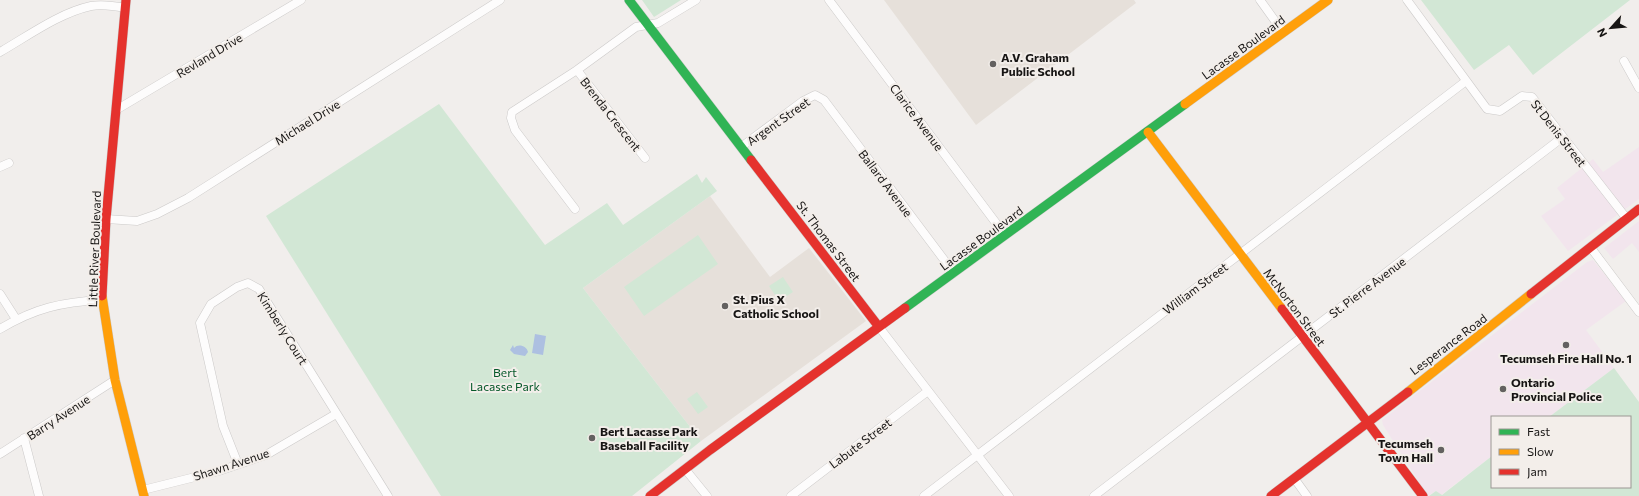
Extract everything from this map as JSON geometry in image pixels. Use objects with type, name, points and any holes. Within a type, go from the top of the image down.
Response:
[{"type":"street","name":"Revland Drive","points":[[116,110],[302,0]]},
{"type":"street","name":"Michael Drive","points":[[106,219],[137,221],[158,214],[188,198],[500,0]]},
{"type":"street","name":"St. Thomas Street","points":[[629,0],[1010,496]]},
{"type":"street","name":"Brenda Crescent","points":[[575,209],[515,130],[511,118],[512,112],[516,107],[578,70],[636,27],[661,21],[696,0]]},
{"type":"street","name":"Clarice Avenue","points":[[829,0],[1005,235]]},
{"type":"street","points":[[1260,0],[1283,32]]},
{"type":"street","name":"Lacasse Boulevard","points":[[650,496],[1328,0]]},
{"type":"street","name":"St Denis Street","points":[[1407,0],[1487,109],[1500,112],[1522,96],[1532,97],[1627,219]]},
{"type":"street","name":"Little River Boulevard","points":[[125,4],[106,219],[102,300],[115,380],[143,493]]},
{"type":"street","points":[[0,52],[63,16],[77,10],[92,6],[125,4]]},
{"type":"street","points":[[1624,62],[1639,88]]},
{"type":"street","name":"Brenda Crescent","points":[[578,70],[645,158]]},
{"type":"street","name":"William Street","points":[[924,496],[1466,81]]},
{"type":"street","name":"Argent Street","points":[[741,147],[803,101],[815,95]]},
{"type":"street","name":"Ballard Avenue","points":[[815,95],[824,100],[954,273]]},
{"type":"street","name":"McNorton Street","points":[[1148,132],[1239,255],[1423,496]]},
{"type":"street","name":"St. Pierre Avenue","points":[[1094,496],[1564,137]]},
{"type":"street","points":[[0,167],[9,164]]},
{"type":"street","name":"Lesperance Road","points":[[1271,496],[1368,423],[1639,210]]},
{"type":"street","points":[[1591,248],[1639,312]]},
{"type":"street","name":"Kimberly Court","points":[[238,464],[223,426],[200,323],[211,304],[237,287],[248,283],[259,289],[388,496]]},
{"type":"street","points":[[0,294],[16,319]]},
{"type":"street","points":[[0,329],[16,319],[61,303],[102,300]]},
{"type":"street","name":"Barry Avenue","points":[[0,454],[115,380]]},
{"type":"street","name":"Labute Street","points":[[791,496],[928,391]]},
{"type":"street","name":"Shawn Avenue","points":[[143,493],[266,455],[336,414]]},
{"type":"street","points":[[24,438],[39,496]]},
{"type":"street","points":[[685,469],[706,496]]},
{"type":"street","points":[[1294,478],[1307,496]]},
{"type":"shaded area","name":"A.V. Graham Public School","points":[[884,0],[1134,0],[1136,3],[976,125]]},
{"type":"shaded area","points":[[1639,147],[1639,199],[1568,251],[1541,216],[1565,199],[1557,188],[1593,159],[1603,172]]},
{"type":"shaded area","name":"St. Pius X Catholic School","points":[[710,196],[770,277],[809,248],[866,321],[701,441],[583,288]]},
{"type":"shaded area","points":[[1639,221],[1639,252],[1632,243],[1613,259],[1604,248]]},
{"type":"shaded area","points":[[1593,260],[1626,301],[1586,330],[1614,368],[1550,416],[1491,416],[1491,457],[1441,495],[1436,491],[1428,496],[1383,425],[1382,420],[1587,262]]},
{"type":"green space","points":[[642,0],[681,0],[654,17]]},
{"type":"green space","points":[[1421,0],[1630,0],[1533,75],[1509,45],[1474,70]]},
{"type":"green space","name":"Bert Lacasse Park","points":[[439,104],[545,245],[607,203],[623,225],[697,174],[702,183],[706,177],[717,191],[583,288],[701,441],[632,496],[441,496],[266,216]]},
{"type":"green space","points":[[698,235],[718,264],[644,316],[624,287]]},
{"type":"green space","points":[[783,277],[793,292],[779,301],[769,286]]},
{"type":"green space","points":[[1614,368],[1639,402],[1639,496],[1429,496],[1436,491],[1442,495],[1491,457],[1491,488],[1631,488],[1631,416],[1550,416]]},
{"type":"green space","points":[[697,392],[708,407],[698,414],[687,399]]},
{"type":"water","points":[[535,334],[546,336],[543,355],[532,353]]},
{"type":"water","points":[[513,345],[514,348],[520,345],[528,352],[525,356],[514,354],[510,350]]},
{"type":"traffic: fast","points":[[629,0],[751,160]]},
{"type":"traffic: fast","points":[[905,308],[1185,104]]},
{"type":"traffic: slow","points":[[1185,104],[1328,0]]},
{"type":"traffic: slow","points":[[1148,132],[1282,309]]},
{"type":"traffic: slow","points":[[1408,392],[1531,294]]},
{"type":"traffic: slow","points":[[102,296],[115,380],[144,496]]},
{"type":"traffic: jam","points":[[102,296],[106,219],[126,0]]},
{"type":"traffic: jam","points":[[751,160],[879,327]]},
{"type":"traffic: jam","points":[[1531,294],[1639,209]]},
{"type":"traffic: jam","points":[[650,496],[710,450],[905,308]]},
{"type":"traffic: jam","points":[[1282,309],[1423,496]]},
{"type":"traffic: jam","points":[[1271,496],[1408,392]]},
{"type":"place","name":"A.V. Graham Public School","points":[[993,64]]},
{"type":"place","name":"St. Pius X Catholic School","points":[[725,306]]},
{"type":"place","name":"Tecumseh Fire Hall No. 1","points":[[1566,345]]},
{"type":"place","name":"Ontario Provincial Police","points":[[1503,389]]},
{"type":"place","name":"Bert Lacasse Park Baseball Facility","points":[[592,438]]},
{"type":"place","name":"Tecumseh Town Hall","points":[[1441,450]]}]
